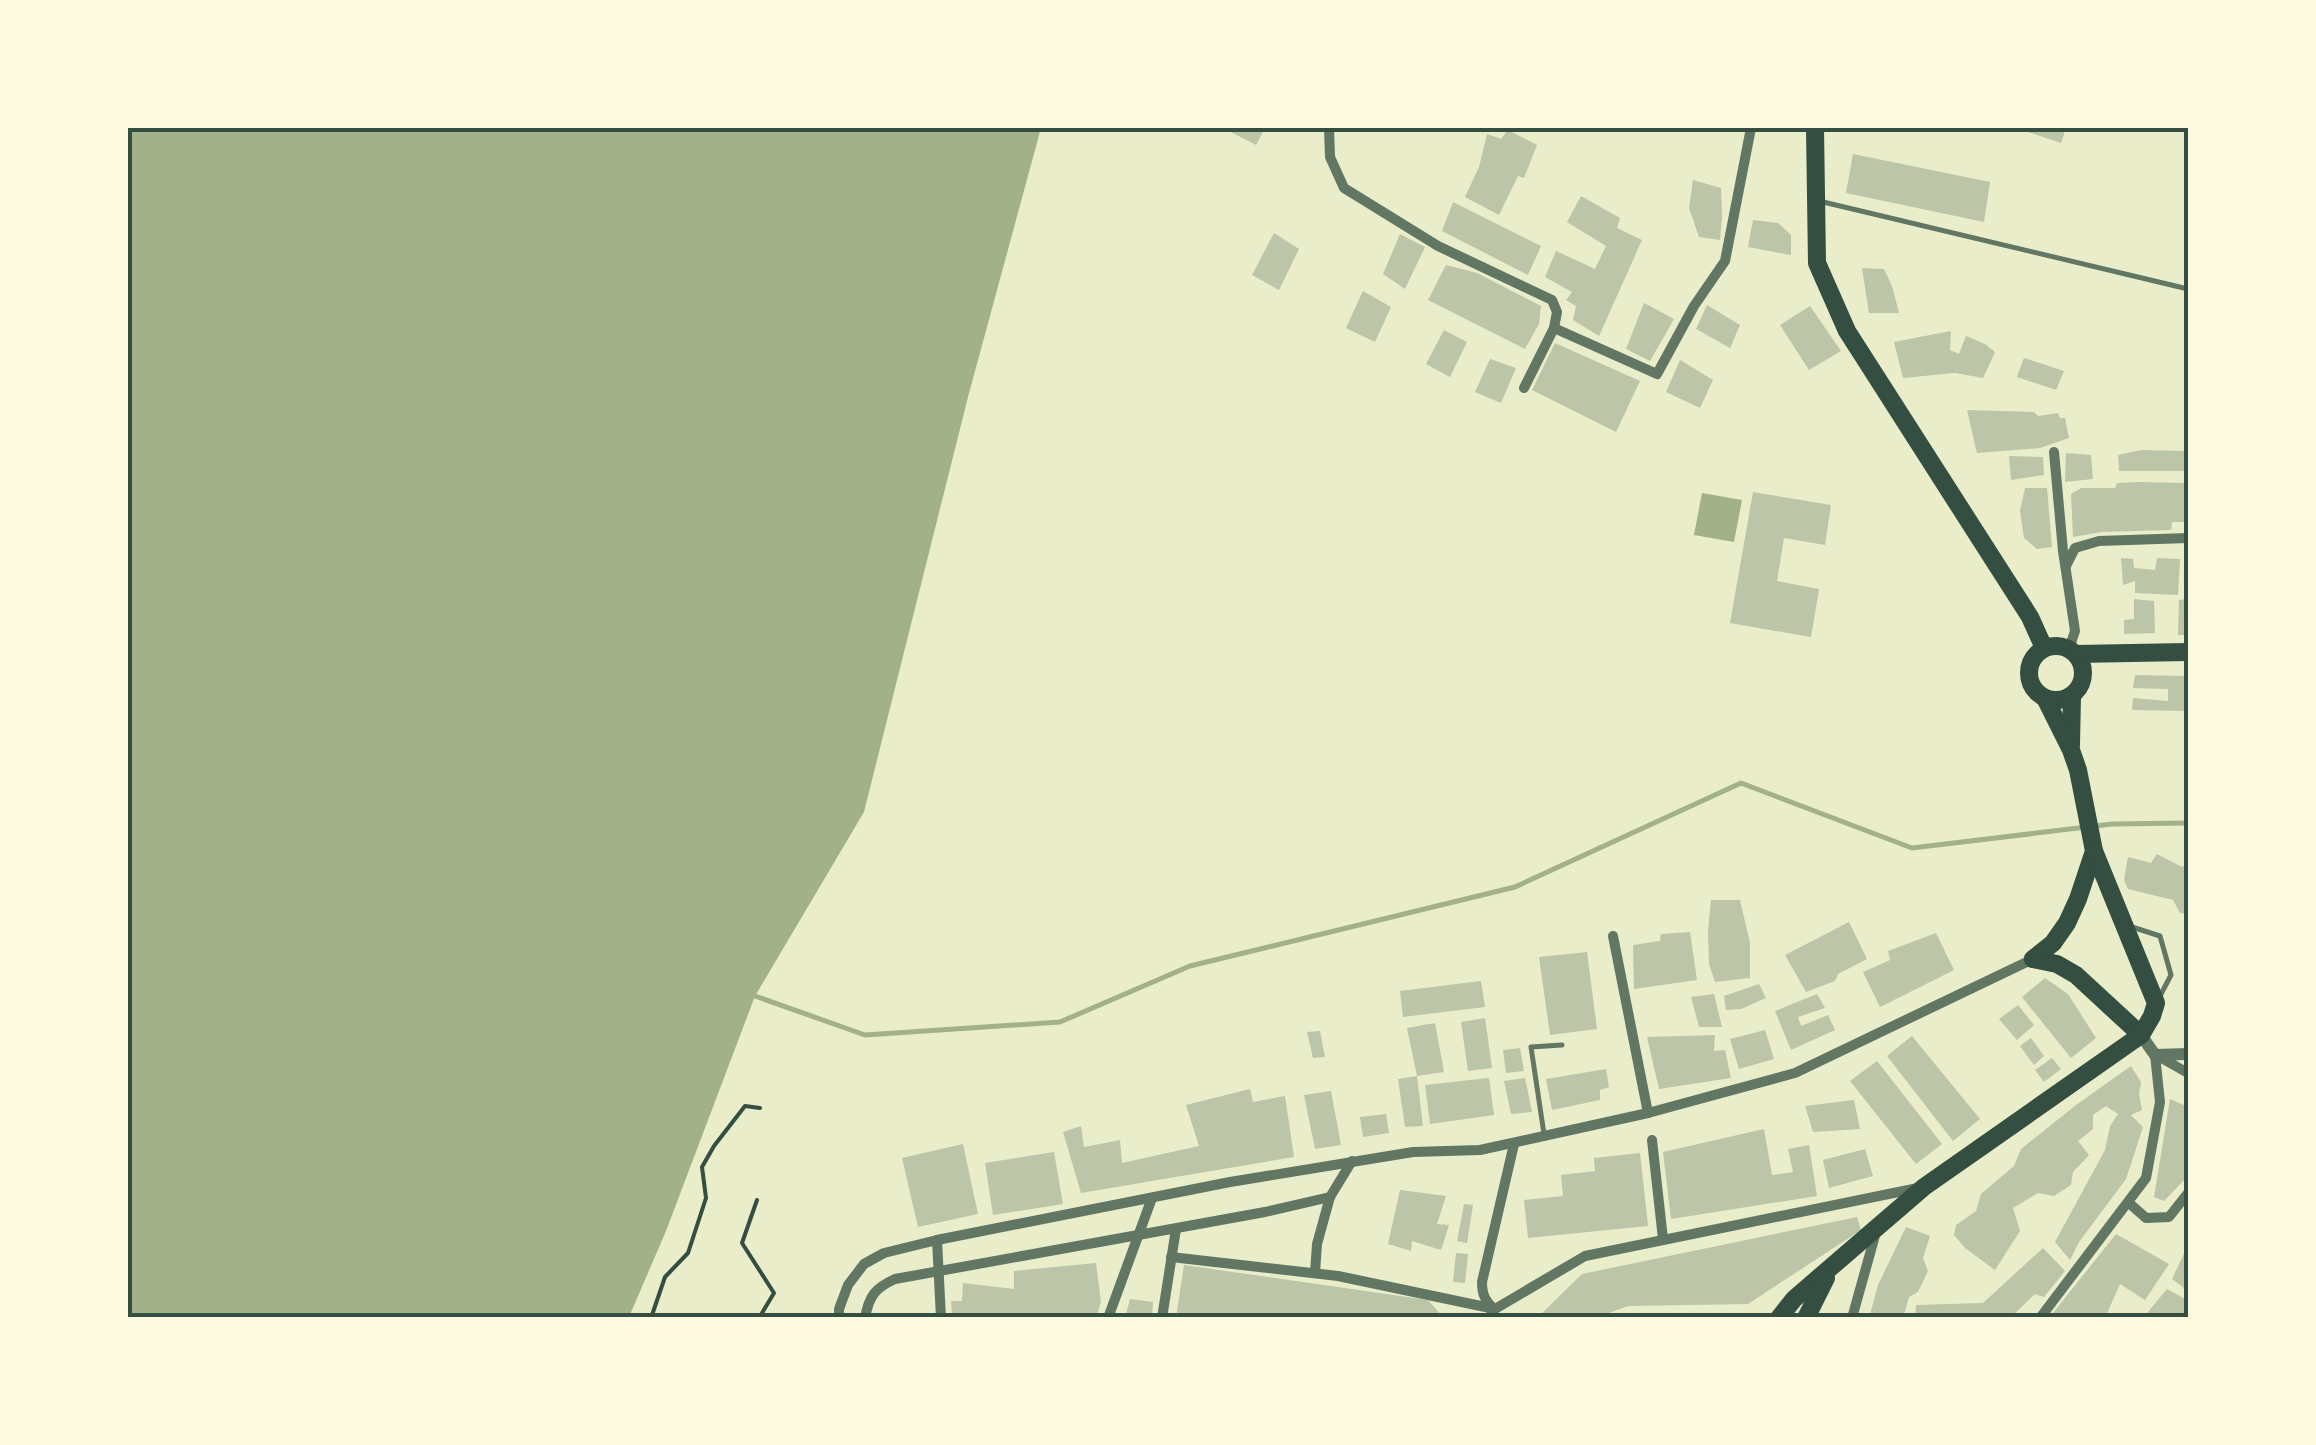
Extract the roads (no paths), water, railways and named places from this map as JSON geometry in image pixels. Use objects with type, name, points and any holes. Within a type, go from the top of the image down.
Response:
[{"type":"main road","points":[[1814,128],[1817,263],[1847,331],[2030,618],[2044,648]]},
{"type":"main road","points":[[1780,1318],[1794,1299],[1924,1187],[2141,1035],[2156,1003],[2094,851],[2071,750],[2045,698],[2032,686],[2028,672],[2033,657],[2052,646],[2072,651],[2188,652]]},
{"type":"main road","points":[[2045,698],[2064,699],[2072,695],[2083,679],[2081,660],[2072,651]]},
{"type":"main road","points":[[2071,750],[2072,695]]},
{"type":"main road","points":[[2034,959],[2053,942],[2074,911],[2094,851]]},
{"type":"main road","points":[[2034,959],[2057,964],[2076,975],[2141,1035]]},
{"type":"main road","points":[[1806,1318],[1830,1268]]},
{"type":"street","points":[[1330,128],[1330,156],[1344,188],[1438,246],[1552,300],[1557,312],[1554,328],[1524,388]]},
{"type":"street","points":[[1554,328],[1656,374],[1724,261],[1751,128]]},
{"type":"street","points":[[2054,452],[2075,631],[2072,651]]},
{"type":"street","points":[[2065,567],[2075,548],[2099,541],[2188,538]]},
{"type":"street","points":[[1614,936],[1648,1113]]},
{"type":"street","points":[[839,1318],[848,1285],[864,1264],[884,1253],[1230,1182],[1414,1152],[1480,1150],[1648,1113],[1795,1073],[2034,959]]},
{"type":"street","points":[[2141,1035],[2155,1054],[2188,1073]]},
{"type":"street","points":[[2155,1054],[2188,1054]]},
{"type":"street","points":[[2040,1318],[2146,1178],[2160,1102],[2155,1054]]},
{"type":"street","points":[[1652,1140],[1663,1240]]},
{"type":"street","points":[[1492,1313],[1482,1292],[1482,1282],[1514,1144]]},
{"type":"street","points":[[1315,1273],[1316,1244],[1330,1197],[1352,1162]]},
{"type":"street","points":[[1171,1258],[1315,1273],[1492,1313],[1585,1256],[1924,1187]]},
{"type":"street","points":[[2128,1203],[2146,1218],[2168,1217],[2188,1193]]},
{"type":"street","points":[[865,1318],[868,1299],[878,1287],[895,1279],[1330,1197]]},
{"type":"street","points":[[1108,1318],[1152,1198]]},
{"type":"street","points":[[1852,1318],[1878,1226]]},
{"type":"street","points":[[1162,1318],[1176,1229]]},
{"type":"street","points":[[937,1240],[942,1318]]},
{"type":"lane","points":[[1816,201],[2188,288]]},
{"type":"lane","points":[[2123,924],[2160,936],[2172,976],[2156,1003]]},
{"type":"lane","points":[[1545,1137],[1531,1047],[1562,1045]]},
{"type":"waterway","points":[[755,996],[865,1035],[1060,1022],[1190,966],[1515,887],[1741,783],[1912,848],[2112,824],[2188,823]]}]
